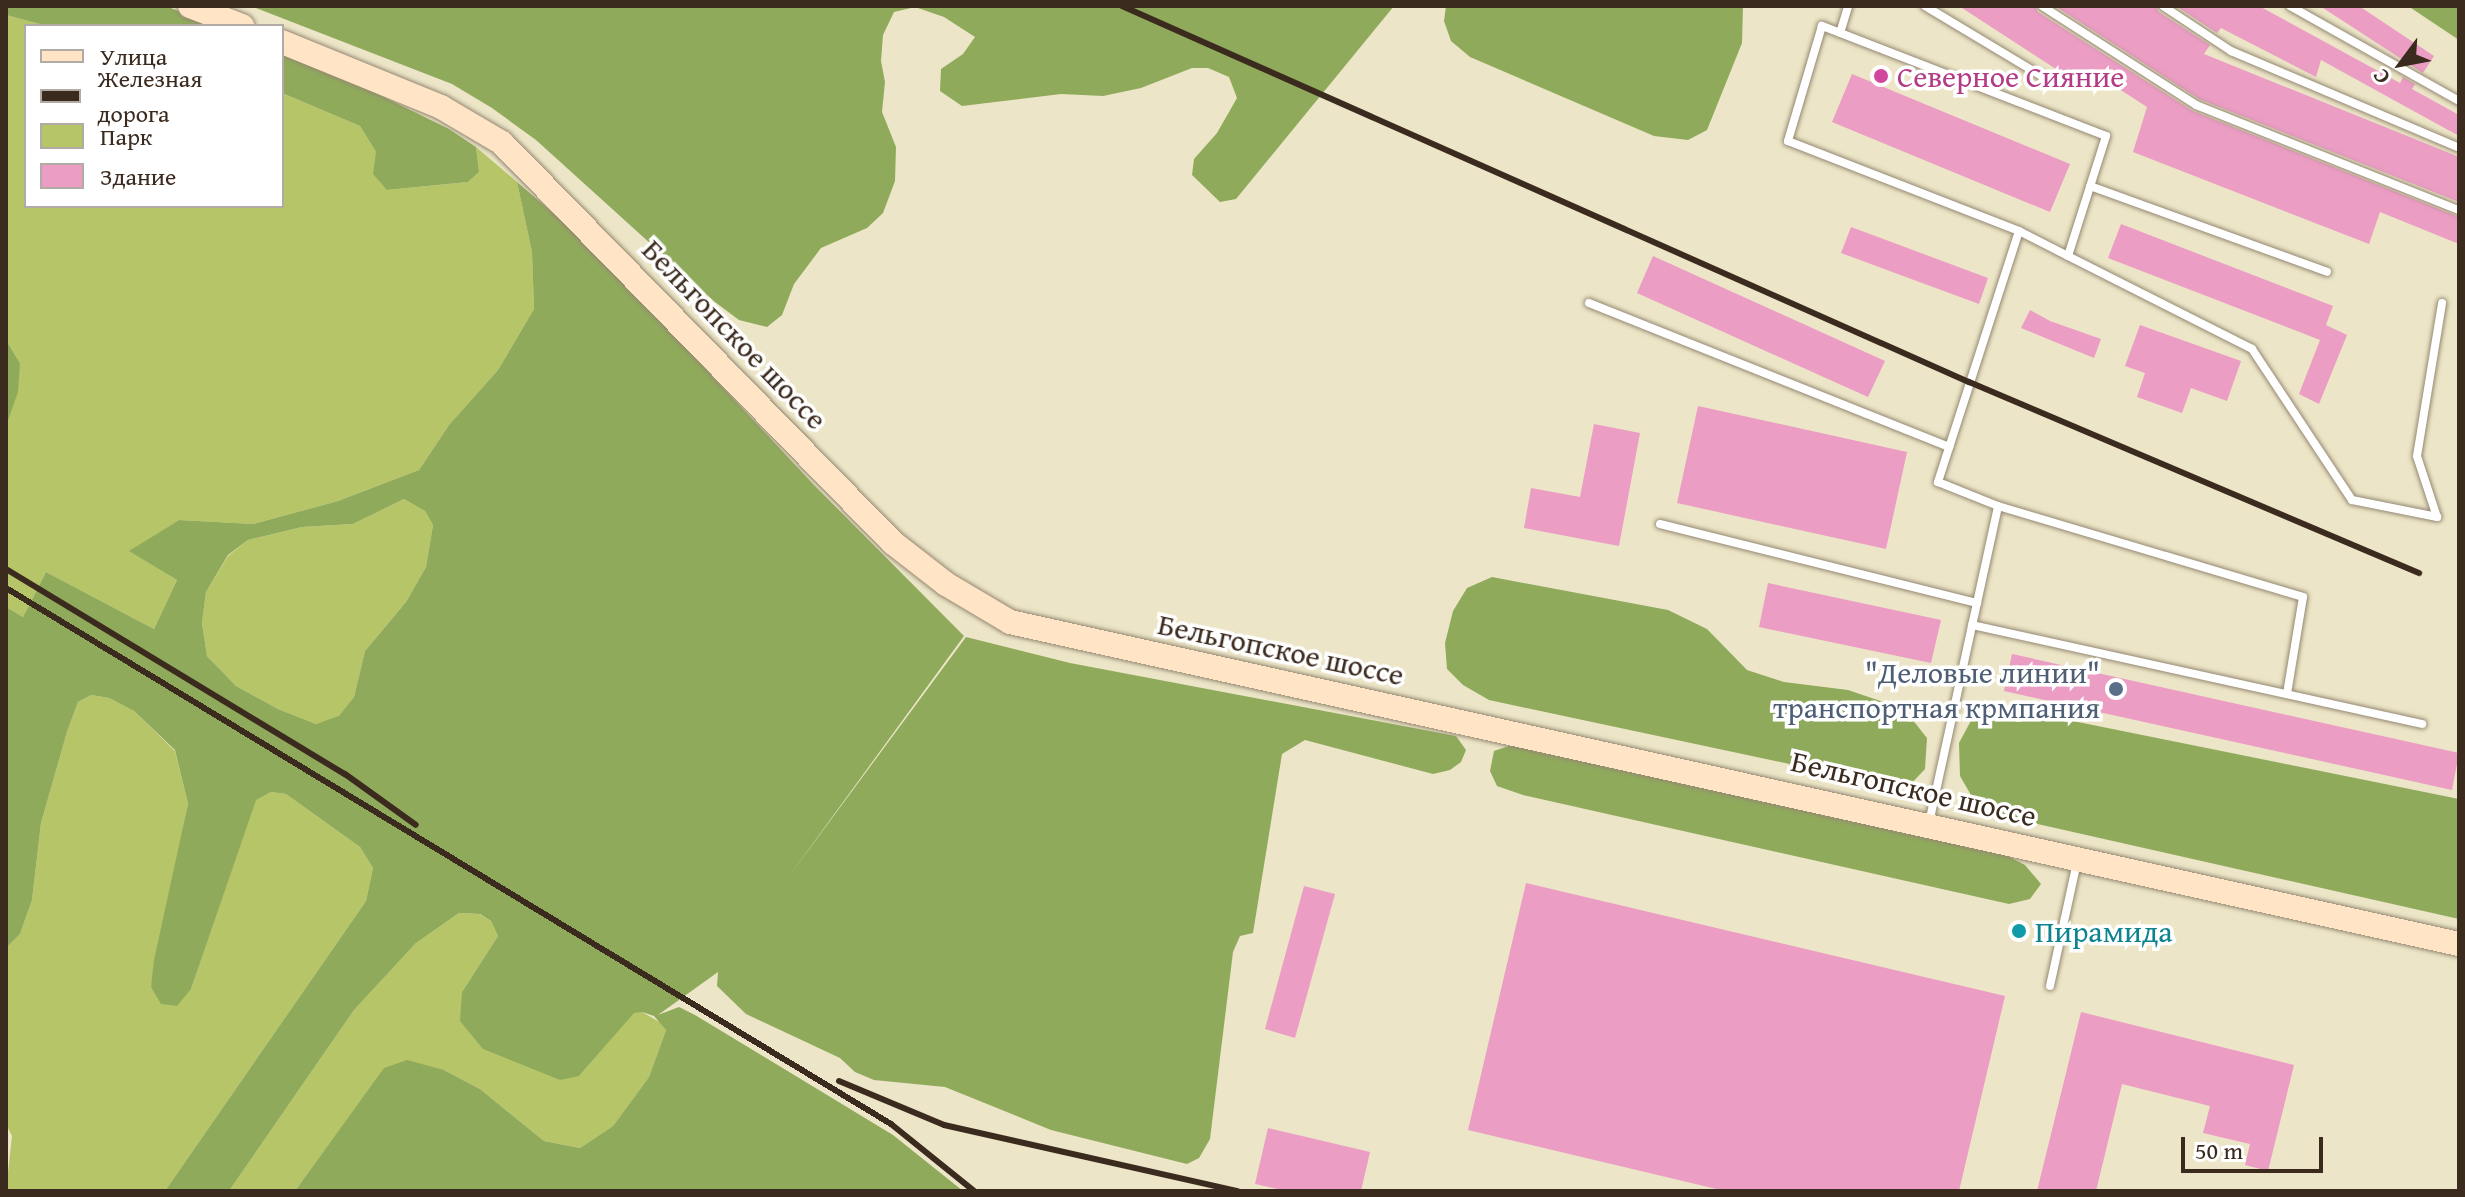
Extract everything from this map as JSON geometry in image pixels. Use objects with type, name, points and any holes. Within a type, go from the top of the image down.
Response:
[{"type":"street","points":[[190,6],[237,24]]},
{"type":"street","name":"Бельгопское шоссе","points":[[284,43],[441,107],[502,143],[892,542],[946,584],[1010,622],[2459,944]]},
{"type":"lane","points":[[1840,33],[1848,6]]},
{"type":"lane","points":[[1925,6],[2050,81]]},
{"type":"lane","points":[[2042,6],[2196,105],[2459,210]]},
{"type":"lane","points":[[2163,6],[2231,51],[2459,148]]},
{"type":"lane","points":[[2290,6],[2459,101]]},
{"type":"lane","points":[[2068,256],[2106,136],[1822,26],[1788,141],[2019,231],[2068,256],[2252,349],[2352,500],[2437,517],[2417,456],[2442,303]]},
{"type":"lane","points":[[2090,186],[2327,272]]},
{"type":"lane","points":[[2019,231],[1938,482],[1998,506],[2303,597],[2287,694]]},
{"type":"lane","points":[[1589,303],[1949,447]]},
{"type":"lane","points":[[1929,824],[1998,506]]},
{"type":"lane","points":[[1660,524],[1977,603]]},
{"type":"lane","points":[[1972,625],[2422,724]]},
{"type":"lane","points":[[2050,986],[2078,858]]},
{"type":"green space","points":[[6,6],[166,6],[211,24],[40,24],[6,15]]},
{"type":"green space","points":[[251,6],[1394,6],[1236,199],[1220,202],[1192,175],[1194,159],[1217,133],[1237,98],[1229,77],[1208,68],[1192,68],[1141,88],[1103,96],[1061,94],[962,106],[940,91],[941,69],[963,54],[975,37],[944,17],[915,7],[894,12],[883,35],[881,61],[885,82],[882,112],[896,147],[895,181],[883,213],[867,228],[821,248],[794,284],[782,315],[767,327],[739,320],[715,302],[536,140],[492,108],[452,84]]},
{"type":"green space","points":[[1446,6],[1743,6],[1742,43],[1707,130],[1688,140],[1654,136],[1470,57],[1451,41],[1444,21]]},
{"type":"green space","points":[[2408,6],[2459,6],[2459,40]]},
{"type":"green space","points":[[6,15],[40,24],[24,24],[24,208],[284,208],[284,94],[360,126],[376,152],[387,190],[468,182],[479,172],[476,147],[517,182],[532,252],[534,309],[498,370],[449,425],[419,470],[338,501],[253,524],[179,520],[130,551],[177,580],[154,629],[46,572],[23,617],[6,607],[6,426],[20,363],[6,340]]},
{"type":"green space","points":[[284,53],[341,76],[449,129],[476,147],[479,172],[468,182],[387,190],[373,174],[376,152],[360,126],[284,94]]},
{"type":"green space","points":[[517,182],[591,246],[813,484],[964,636],[787,879],[966,637],[1070,663],[1456,736],[1466,750],[1461,762],[1450,770],[1433,774],[1305,740],[1282,754],[1253,933],[1240,936],[1233,952],[1210,1139],[1199,1158],[1187,1164],[1051,1130],[945,1087],[874,1080],[855,1072],[840,1058],[746,1014],[717,986],[718,972],[658,1015],[679,1007],[695,1015],[893,1135],[963,1191],[295,1191],[384,1068],[407,1060],[444,1070],[480,1089],[544,1141],[580,1148],[613,1126],[649,1077],[666,1030],[654,1016],[642,1012],[634,1013],[579,1076],[560,1080],[483,1049],[460,1021],[462,992],[498,936],[491,921],[480,914],[459,913],[416,943],[354,1010],[229,1191],[165,1191],[366,901],[373,868],[360,847],[286,794],[271,792],[256,800],[191,989],[177,1006],[161,1004],[151,987],[154,960],[188,804],[175,750],[134,711],[109,698],[91,695],[78,702],[67,732],[41,823],[32,900],[20,934],[6,948],[6,607],[23,617],[46,572],[154,629],[177,580],[129,551],[179,520],[253,524],[338,501],[419,470],[449,425],[498,370],[534,309],[532,252]],"holes":[[[404,499],[425,511],[433,525],[426,567],[406,602],[365,651],[354,697],[339,716],[316,724],[278,709],[236,686],[207,656],[202,623],[206,592],[228,555],[248,540],[302,527],[353,524]]]},
{"type":"green space","points":[[6,340],[20,363],[18,392],[6,426]]},
{"type":"green space","points":[[404,499],[425,511],[433,525],[426,567],[406,602],[365,651],[354,697],[339,717],[316,724],[278,709],[236,686],[207,656],[202,623],[206,592],[228,556],[248,540],[302,527],[353,524]]},
{"type":"green space","points":[[1492,577],[1668,610],[1707,629],[1747,670],[1784,682],[1848,690],[1904,709],[1927,738],[1925,769],[1910,785],[1893,786],[1489,700],[1463,685],[1447,669],[1445,643],[1453,611],[1467,588]]},
{"type":"green space","points":[[91,695],[109,698],[134,711],[175,751],[188,804],[151,987],[191,989],[255,800],[271,792],[286,794],[360,847],[373,868],[366,901],[165,1191],[6,1191],[12,1136],[6,1124],[6,948],[20,934],[32,900],[41,823],[67,732],[78,702]]},
{"type":"green space","points":[[1994,705],[2459,799],[2459,919],[2006,817],[1975,802],[1960,776],[1959,743],[1974,715]]},
{"type":"green space","points":[[1518,743],[2002,853],[2025,865],[2041,884],[2030,899],[2009,904],[1523,795],[1497,786],[1490,771],[1494,751]]},
{"type":"green space","points":[[459,913],[479,914],[491,921],[498,936],[462,992],[579,1076],[634,1012],[642,1012],[663,1024],[666,1030],[649,1077],[613,1126],[580,1148],[544,1141],[480,1089],[444,1070],[384,1069],[295,1191],[229,1191],[354,1010],[416,943]]},
{"type":"building","points":[[1959,6],[2035,6],[2038,12],[2193,111],[2459,217],[2459,244],[2380,212],[2369,244],[2133,152],[2147,107],[2096,74],[2079,84]]},
{"type":"building","points":[[2055,6],[2156,6],[2159,12],[2210,45],[2204,54],[2459,157],[2459,202],[2199,99]]},
{"type":"building","points":[[2176,6],[2259,6],[2400,83],[2403,77],[2415,84],[2412,89],[2459,115],[2459,136],[2321,60],[2316,77],[2221,28],[2217,33]]},
{"type":"building","points":[[2320,6],[2359,6],[2434,56],[2423,73]]},
{"type":"building","points":[[1852,74],[2070,164],[2050,212],[1832,122]]},
{"type":"building","points":[[2121,224],[2333,306],[2326,325],[2347,335],[2319,404],[2299,394],[2320,340],[2108,258]]},
{"type":"building","points":[[1851,227],[1988,278],[1979,304],[1841,253]]},
{"type":"building","points":[[1653,256],[1885,361],[1868,397],[1637,293]]},
{"type":"building","points":[[2030,310],[2050,321],[2101,339],[2094,358],[2021,328]]},
{"type":"building","points":[[2140,325],[2241,361],[2227,401],[2191,388],[2182,413],[2137,397],[2145,373],[2125,366]]},
{"type":"building","points":[[1698,406],[1907,452],[1886,549],[1677,503]]},
{"type":"building","points":[[1594,424],[1640,433],[1619,546],[1524,528],[1531,488],[1580,497]]},
{"type":"building","points":[[1768,583],[1941,620],[1931,663],[1759,627]]},
{"type":"building","points":[[2012,654],[2459,753],[2452,790],[2004,691]]},
{"type":"building","points":[[1526,883],[2005,996],[1959,1191],[1725,1191],[1468,1130]]},
{"type":"building","points":[[1304,886],[1335,894],[1295,1038],[1265,1029]]},
{"type":"building","points":[[2081,1012],[2294,1065],[2268,1171],[2245,1165],[2250,1144],[2203,1133],[2210,1106],[2122,1084],[2096,1191],[2037,1191]]},
{"type":"building","points":[[1268,1128],[1370,1152],[1361,1191],[1287,1191],[1255,1184]]},
{"type":"railway","points":[[1122,6],[1969,382],[2419,573]]},
{"type":"railway","points":[[6,569],[345,774],[416,825]]},
{"type":"railway","points":[[6,588],[891,1124],[974,1191]]},
{"type":"railway","points":[[839,1081],[944,1125],[1238,1191]]},
{"type":"place","name":"Северное Сияние","points":[[1881,76]]},
{"type":"place","name":"\"Деловые линии\" транспортная крмпания","points":[[2116,689]]},
{"type":"place","name":"Пирамида","points":[[2019,931]]}]
